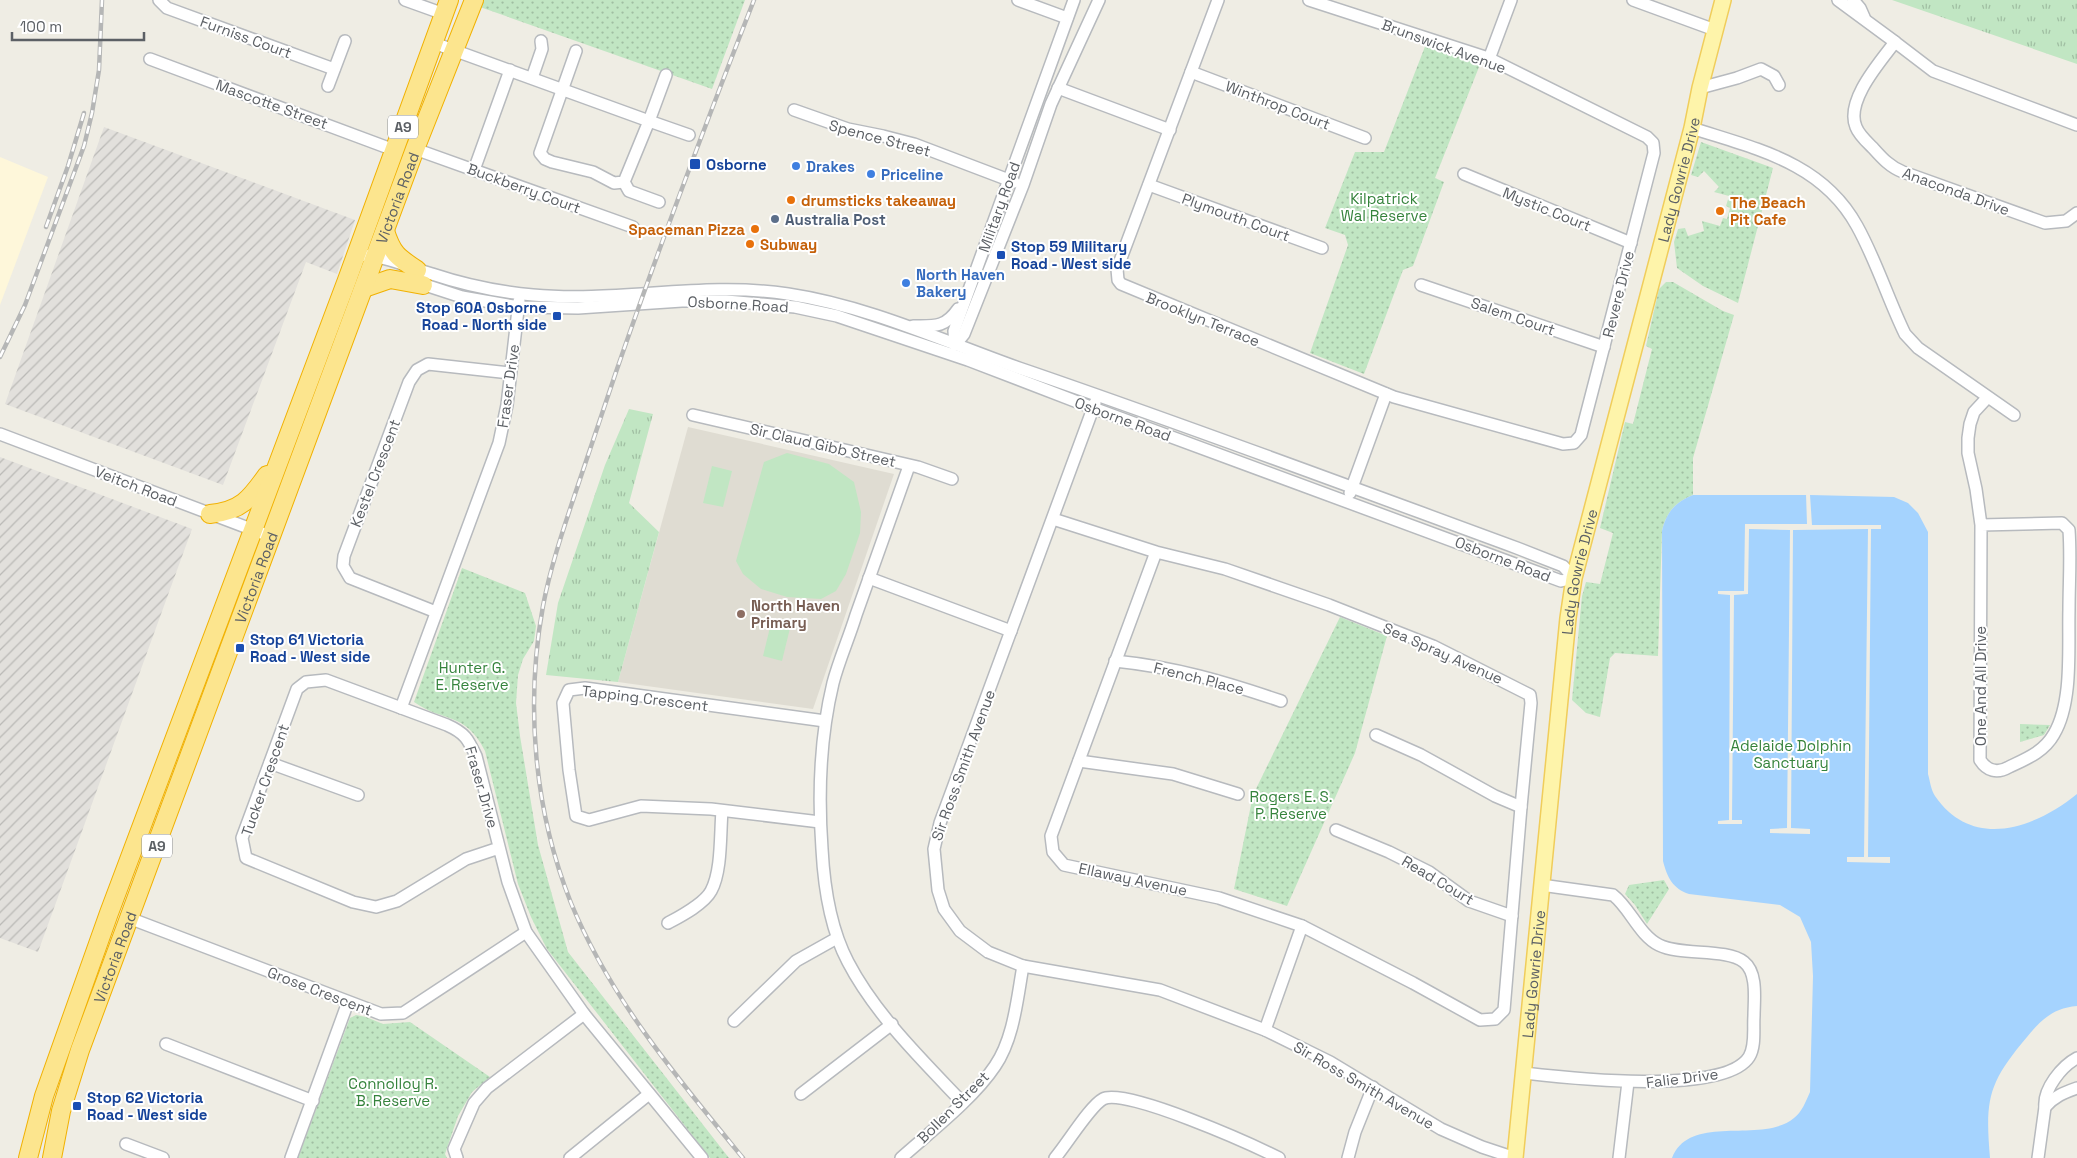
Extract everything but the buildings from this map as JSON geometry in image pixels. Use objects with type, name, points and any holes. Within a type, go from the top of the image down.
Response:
[{"type":"highway","name":"Victoria Road","points":[[52,1158],[62,1111],[80,1050],[415,149],[474,0]]},
{"type":"highway","name":"Victoria Road","points":[[28,1158],[44,1096],[109,913],[254,530],[447,7]]},
{"type":"highway","points":[[385,230],[394,254],[420,277]]},
{"type":"highway","points":[[364,288],[390,279],[420,277]]},
{"type":"highway","points":[[210,514],[227,512],[244,503],[252,496],[281,456]]},
{"type":"highway","points":[[35,1129],[62,1111]]},
{"type":"main road","name":"Lady Gowrie Drive","points":[[1515,1158],[1568,618],[1574,578],[1692,128],[1700,88],[1723,0]]},
{"type":"street","points":[[405,0],[447,7]]},
{"type":"street","points":[[1018,0],[1067,18]]},
{"type":"street","name":"Military Road","points":[[955,345],[964,334],[970,301],[1009,180],[1074,0]]},
{"type":"street","name":"Military Road","points":[[970,301],[1023,185],[1058,88],[1099,0]]},
{"type":"street","name":"Brooklyn Terrace","points":[[1218,0],[1117,269],[1118,280],[1121,284],[1386,394],[1563,444],[1574,443]]},
{"type":"street","name":"Brunswick Avenue","points":[[1309,0],[1489,59],[1647,137],[1653,143]]},
{"type":"street","points":[[1489,59],[1511,0]]},
{"type":"street","points":[[1633,0],[1715,30]]},
{"type":"street","points":[[1838,0],[1925,66],[1939,74],[2077,125]]},
{"type":"street","points":[[1853,0],[1860,8],[1865,19]]},
{"type":"street","name":"Furniss Court","points":[[159,1],[167,8],[334,69]]},
{"type":"street","points":[[532,78],[542,49],[541,41]]},
{"type":"street","points":[[328,86],[345,42]]},
{"type":"street","name":"Anaconda Drive","points":[[1895,42],[1868,77],[1855,107],[1854,118],[1860,134],[1889,165],[1903,172],[2039,221],[2058,223],[2066,221],[2077,213]]},
{"type":"street","points":[[434,43],[689,136]]},
{"type":"street","points":[[576,51],[540,153],[552,162],[593,172],[614,183],[624,182]]},
{"type":"street","name":"Mascotte Street","points":[[150,59],[394,150]]},
{"type":"street","points":[[1700,88],[1761,69],[1774,76],[1779,85]]},
{"type":"street","points":[[474,170],[510,70]]},
{"type":"street","name":"Winthrop Court","points":[[1191,72],[1364,138]]},
{"type":"street","points":[[624,182],[666,75]]},
{"type":"street","points":[[1058,88],[1170,130]]},
{"type":"street","name":"Spence Street","points":[[794,110],[848,129],[914,144],[1023,185]]},
{"type":"street","points":[[1692,128],[1795,164],[1818,178],[1842,201],[1858,227],[1906,334],[1918,348],[1987,398],[2014,415]]},
{"type":"street","name":"Revere Drive","points":[[1574,443],[1581,435],[1654,153],[1653,143]]},
{"type":"street","name":"Buckberry Court","points":[[415,149],[633,227]]},
{"type":"street","name":"Mystic Court","points":[[1464,174],[1631,244]]},
{"type":"street","points":[[624,182],[629,191],[659,202]]},
{"type":"street","name":"Plymouth Court","points":[[1149,185],[1322,248]]},
{"type":"street","name":"Osborne Road","points":[[356,255],[420,277],[462,297],[519,307],[578,308],[691,301],[768,304],[795,307],[837,316],[934,348],[972,357],[1098,395],[1563,566],[1574,578],[1561,581],[1093,408],[972,357]]},
{"type":"street","name":"Osborne Road","points":[[374,261],[420,277],[520,294],[576,298],[682,290],[786,293],[851,308],[955,345]]},
{"type":"street","name":"Salem Court","points":[[1421,285],[1604,347]]},
{"type":"street","points":[[768,304],[786,293],[795,307]]},
{"type":"street","name":"Fraser Drive","points":[[520,294],[499,443],[401,708],[448,724],[467,737],[478,764],[508,882],[526,932],[584,1014],[702,1158]]},
{"type":"street","points":[[904,326],[935,326],[946,322],[970,301]]},
{"type":"street","points":[[970,301],[972,357]]},
{"type":"street","points":[[934,348],[955,345],[972,357]]},
{"type":"street","name":"Kestel Crescent","points":[[436,612],[350,578],[343,566],[344,556],[409,382],[417,370],[428,364],[510,372]]},
{"type":"street","points":[[1347,501],[1386,394]]},
{"type":"street","name":"Sir Ross Smith Avenue","points":[[1098,395],[940,823],[934,849],[938,890],[944,909],[960,930],[988,952],[1023,966],[1160,990],[1265,1030],[1330,1062],[1442,1129],[1482,1147],[1515,1158]]},
{"type":"street","name":"One And All Drive","points":[[1982,525],[2062,523],[2070,530],[2067,681],[2062,715],[2054,734],[2045,746],[2036,754],[2002,771],[1992,771],[1984,767],[1980,760],[1982,525],[1968,453],[1968,438],[1974,412],[1987,398]]},
{"type":"street","name":"Sir Claud Gibb Street","points":[[693,415],[909,466],[952,479]]},
{"type":"street","name":"Veitch Road","points":[[0,434],[272,537]]},
{"type":"street","points":[[909,466],[834,681],[822,754],[820,822],[823,866],[830,910],[837,938],[848,962],[868,995],[922,1060],[962,1102]]},
{"type":"street","name":"Sea Spray Avenue","points":[[1053,519],[1156,552],[1225,568],[1329,605],[1433,646],[1530,695],[1532,703],[1521,807],[1504,1010]]},
{"type":"street","name":"Ellaway Avenue","points":[[1156,552],[1051,836],[1053,852],[1064,864],[1220,898],[1302,926],[1480,1020],[1495,1019],[1504,1010]]},
{"type":"street","points":[[869,578],[1011,631]]},
{"type":"street","name":"French Place","points":[[1115,661],[1173,669],[1220,680],[1281,701]]},
{"type":"street","name":"Tucker Crescent","points":[[401,708],[326,680],[306,682],[297,689],[242,838],[246,858],[353,902],[376,907],[397,901],[466,859],[499,848]]},
{"type":"street","name":"Tapping Crescent","points":[[820,822],[722,811],[641,806],[588,820],[576,816],[569,770],[563,703],[569,690],[585,688],[826,721]]},
{"type":"street","points":[[1376,735],[1495,796],[1521,807]]},
{"type":"street","points":[[1079,761],[1173,774],[1238,794]]},
{"type":"street","points":[[270,762],[358,795]]},
{"type":"street","points":[[668,922],[688,912],[711,892],[717,875],[722,811]]},
{"type":"street","name":"Read Court","points":[[1336,830],[1389,852],[1429,872],[1469,901],[1512,916]]},
{"type":"street","name":"Falie Drive","points":[[1524,1073],[1641,1083],[1720,1076],[1740,1067],[1749,1057],[1753,1046],[1754,989],[1751,973],[1744,962],[1731,956],[1668,949],[1656,944],[1648,937],[1620,900],[1606,892],[1542,885]]},
{"type":"street","name":"Grose Crescent","points":[[130,918],[381,1014],[403,1013],[526,932]]},
{"type":"street","points":[[1265,1030],[1302,926]]},
{"type":"street","points":[[734,1021],[796,961],[837,938]]},
{"type":"street","name":"Bollen Street","points":[[901,1158],[962,1102],[995,1066],[1015,1013],[1023,966]]},
{"type":"street","points":[[291,1158],[348,1002]]},
{"type":"street","points":[[457,1158],[454,1150],[474,1103],[487,1088],[584,1014]]},
{"type":"street","points":[[801,1094],[892,1024]]},
{"type":"street","points":[[166,1044],[313,1101]]},
{"type":"street","points":[[2038,1158],[2045,1107],[2044,1098],[2048,1088],[2077,1058]]},
{"type":"street","points":[[1619,1158],[1628,1082]]},
{"type":"street","points":[[1348,1158],[1354,1132],[1373,1087]]},
{"type":"street","points":[[2045,1107],[2062,1092],[2077,1088]]},
{"type":"street","points":[[570,1158],[649,1094]]},
{"type":"street","points":[[1055,1158],[1092,1109],[1104,1098],[1117,1096],[1135,1100],[1236,1137],[1279,1158]]},
{"type":"street","points":[[126,1144],[163,1158]]},
{"type":"shaded area","points":[[104,127],[355,220],[337,274],[306,262],[223,485],[5,404]]},
{"type":"shaded area","points":[[0,157],[48,177],[0,305]]},
{"type":"shaded area","name":"North Haven Primary","points":[[688,427],[894,474],[813,709],[618,682]]},
{"type":"shaded area","points":[[0,457],[192,529],[38,952],[0,938]]},
{"type":"green space","points":[[482,0],[745,0],[712,89],[480,7]]},
{"type":"green space","points":[[1892,0],[2077,0],[2077,64]]},
{"type":"green space","name":"Kilpatrick Wal Reserve","points":[[1426,44],[1481,62],[1435,178],[1444,182],[1413,266],[1403,270],[1364,374],[1310,353],[1348,245],[1345,235],[1325,228],[1355,152],[1384,152]]},
{"type":"green space","points":[[1701,142],[1773,168],[1738,303],[1703,286],[1677,268],[1674,242],[1678,229],[1685,228],[1688,236],[1704,231],[1702,221],[1720,226],[1723,218],[1727,219],[1730,208],[1726,206],[1729,196],[1714,192],[1719,187],[1704,171],[1698,177],[1691,175]]},
{"type":"green space","points":[[1666,282],[1673,282],[1723,311],[1734,315],[1693,458],[1693,495],[1681,501],[1672,509],[1662,531],[1658,656],[1615,653],[1610,658],[1600,717],[1586,713],[1572,700],[1582,596],[1586,582],[1600,584],[1613,533],[1600,528],[1625,422],[1633,424],[1652,349],[1646,346],[1659,289]]},
{"type":"green space","points":[[629,409],[653,414],[629,503],[659,532],[618,682],[546,675],[558,603],[605,465]]},
{"type":"green space","points":[[787,453],[829,464],[854,482],[861,512],[860,533],[846,574],[836,591],[821,599],[787,597],[761,589],[743,574],[736,561],[764,462]]},
{"type":"green space","points":[[712,466],[732,471],[723,507],[703,503]]},
{"type":"green space","name":"Hunter G. E. Reserve","points":[[462,568],[525,593],[536,626],[534,641],[523,659],[518,675],[516,703],[538,845],[568,952],[729,1158],[710,1158],[547,949],[531,917],[518,884],[485,751],[477,738],[462,723],[435,713],[414,702]]},
{"type":"green space","name":"Rogers E. S. P. Reserve","points":[[1340,617],[1387,636],[1355,753],[1287,906],[1234,889],[1253,795]]},
{"type":"green space","points":[[772,619],[791,624],[782,661],[763,656]]},
{"type":"green space","points":[[2020,724],[2050,725],[2044,735],[2020,742]]},
{"type":"green space","points":[[1664,880],[1669,889],[1647,924],[1635,905],[1625,894],[1629,885]]},
{"type":"green space","name":"Connolloy R. B. Reserve","points":[[356,1015],[383,1024],[410,1022],[490,1077],[472,1092],[458,1116],[445,1154],[447,1158],[298,1158],[350,1018]]},
{"type":"water","name":"Adelaide Dolphin Sanctuary","points":[[1693,495],[1894,497],[1908,503],[1918,513],[1928,532],[1928,774],[1935,796],[1950,813],[1967,824],[1986,829],[2024,824],[2060,806],[2077,794],[2077,1006],[2054,1012],[2037,1025],[2004,1067],[1992,1093],[1989,1106],[1990,1158],[1672,1158],[1681,1144],[1694,1136],[1710,1132],[1764,1129],[1780,1126],[1797,1116],[1810,1092],[1813,976],[1811,942],[1800,917],[1780,905],[1683,892],[1672,882],[1666,872],[1663,861],[1662,531],[1672,509],[1681,501]]},
{"type":"pier","points":[[1806,494],[1810,495],[1812,525],[1881,525],[1881,529],[1871,529],[1868,857],[1890,857],[1890,863],[1847,862],[1847,857],[1864,857],[1868,529],[1793,530],[1791,828],[1810,829],[1810,834],[1770,833],[1770,829],[1787,828],[1790,530],[1749,529],[1748,594],[1734,595],[1732,820],[1742,820],[1742,824],[1718,824],[1718,821],[1729,820],[1730,595],[1718,594],[1718,591],[1744,591],[1745,524],[1807,524]]},
{"type":"railway","points":[[0,357],[25,305],[84,146],[99,70],[102,0]]},
{"type":"railway","points":[[743,1158],[670,1068],[625,1005],[587,938],[558,868],[548,831],[536,757],[534,719],[538,643],[543,606],[561,538],[649,278],[754,0]]},
{"type":"railway","points":[[46,227],[68,166],[84,113]]},
{"type":"place","name":"Osborne","points":[[695,164]]},
{"type":"place","name":"Drakes","points":[[796,166]]},
{"type":"place","name":"Priceline","points":[[871,174]]},
{"type":"place","name":"drumsticks takeaway","points":[[791,200]]},
{"type":"place","name":"The Beach Pit Cafe","points":[[1720,211]]},
{"type":"place","name":"Australia Post","points":[[775,219]]},
{"type":"place","name":"Spaceman Pizza","points":[[755,229]]},
{"type":"place","name":"Subway","points":[[750,244]]},
{"type":"place","name":"Stop 59 Military Road - West side","points":[[1001,255]]},
{"type":"place","name":"North Haven Bakery","points":[[906,283]]},
{"type":"place","name":"Stop 60A Osborne Road - North side","points":[[557,316]]},
{"type":"place","name":"North Haven Primary","points":[[741,614]]},
{"type":"place","name":"Stop 61 Victoria Road - West side","points":[[240,648]]},
{"type":"place","name":"Stop 62 Victoria Road - West side","points":[[77,1106]]}]
